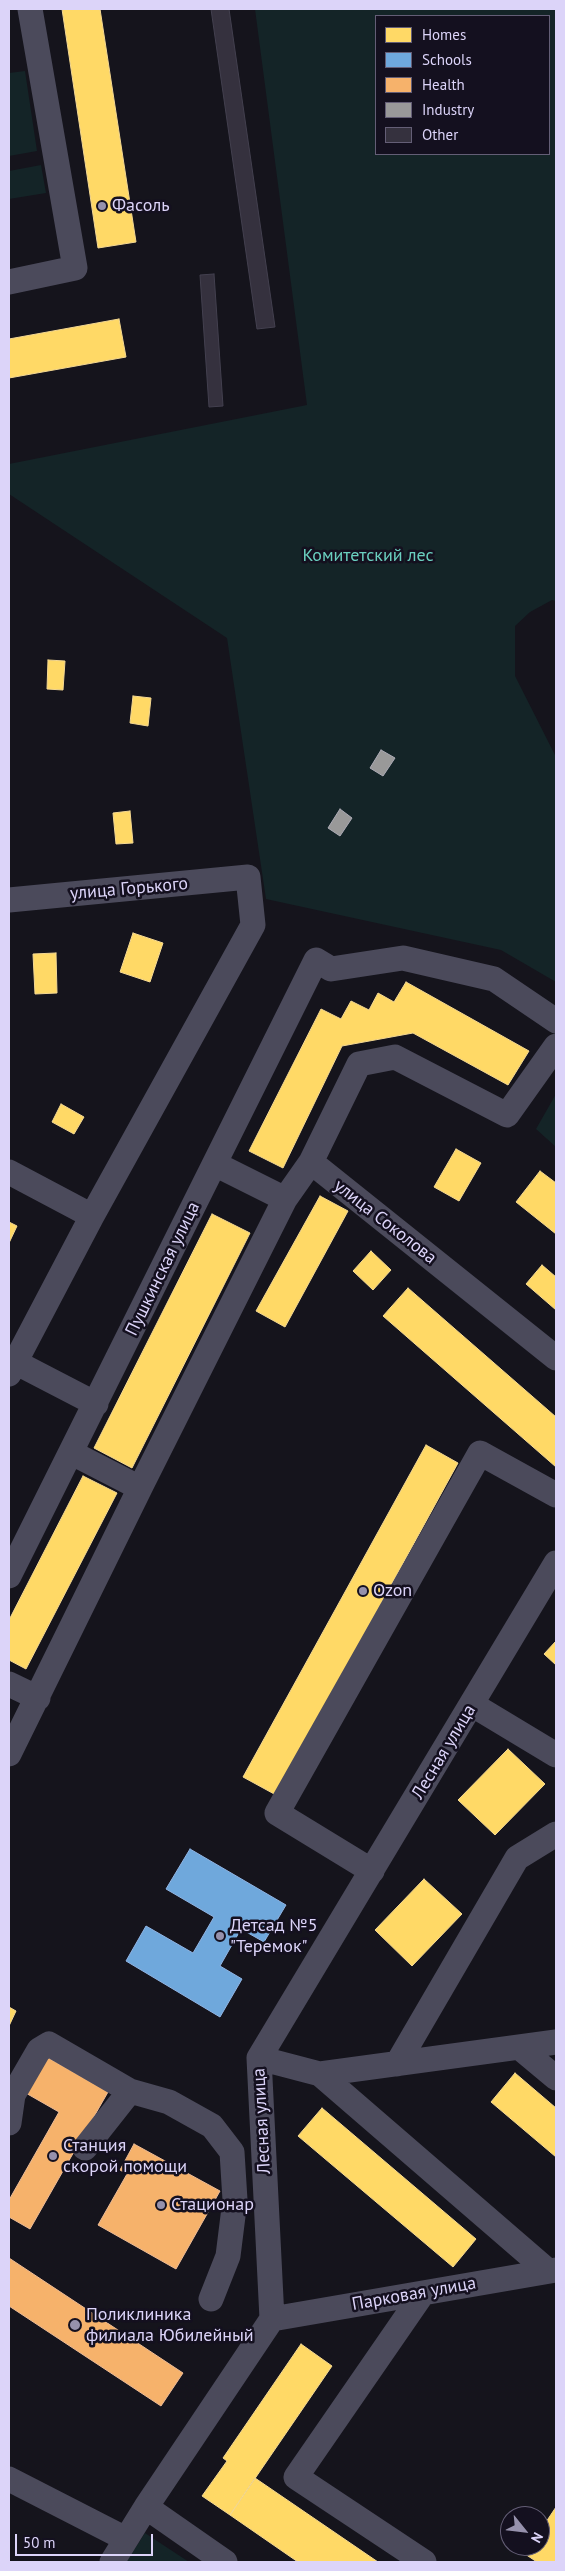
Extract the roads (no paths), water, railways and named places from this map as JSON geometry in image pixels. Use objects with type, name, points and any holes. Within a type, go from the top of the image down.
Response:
[{"type":"street","points":[[9,282],[75,268],[30,9]]},
{"type":"street","name":"улица Горького","points":[[9,900],[248,877],[253,925],[92,1216]]},
{"type":"street","name":"Пушкинская улица","points":[[9,1576],[72,1453],[316,960],[331,969],[403,958],[494,979],[556,1021]]},
{"type":"street","points":[[9,1754],[285,1199],[311,1162],[359,1064],[395,1057],[507,1115],[556,1046]]},
{"type":"street","name":"улица Соколова","points":[[311,1162],[556,1358]]},
{"type":"street","points":[[215,1164],[285,1199]]},
{"type":"street","points":[[9,1172],[92,1216],[12,1368],[96,1404]]},
{"type":"street","points":[[72,1453],[140,1488]]},
{"type":"street","points":[[372,1870],[278,1813],[480,1453],[556,1495]]},
{"type":"street","name":"Лесная улица","points":[[272,2319],[259,2058],[473,1705],[556,1563]]},
{"type":"street","points":[[9,1684],[38,1698]]},
{"type":"street","points":[[473,1705],[556,1755]]},
{"type":"street","points":[[397,2064],[517,1858],[556,1834]]},
{"type":"street","points":[[259,2058],[320,2074],[556,2042]]},
{"type":"street","points":[[9,2123],[13,2095],[39,2050],[49,2044],[130,2091],[169,2102],[212,2126],[232,2152],[235,2200],[228,2256],[211,2299]]},
{"type":"street","points":[[520,2048],[556,2078]]},
{"type":"street","points":[[320,2074],[552,2270]]},
{"type":"street","points":[[85,2148],[130,2091]]},
{"type":"street","name":"Парковая улица","points":[[272,2319],[552,2270]]},
{"type":"street","points":[[423,2293],[296,2477],[424,2562]]},
{"type":"street","points":[[112,2562],[146,2507],[272,2319]]},
{"type":"street","points":[[9,2479],[126,2539]]},
{"type":"street","points":[[146,2507],[225,2562]]},
{"type":"place","name":"Фасоль","points":[[102,206]]},
{"type":"place","name":"Ozon","points":[[363,1591]]},
{"type":"place","name":"Детсад №5 \"Теремок\"","points":[[220,1936]]},
{"type":"place","name":"Станция скорой помощи","points":[[53,2156]]},
{"type":"place","name":"Стационар","points":[[161,2205]]},
{"type":"place","name":"Поликлиника филиала Юбилейный","points":[[75,2325]]},
{"type":"park label","name":"Комитетский лес","points":[[368,556]]}]
